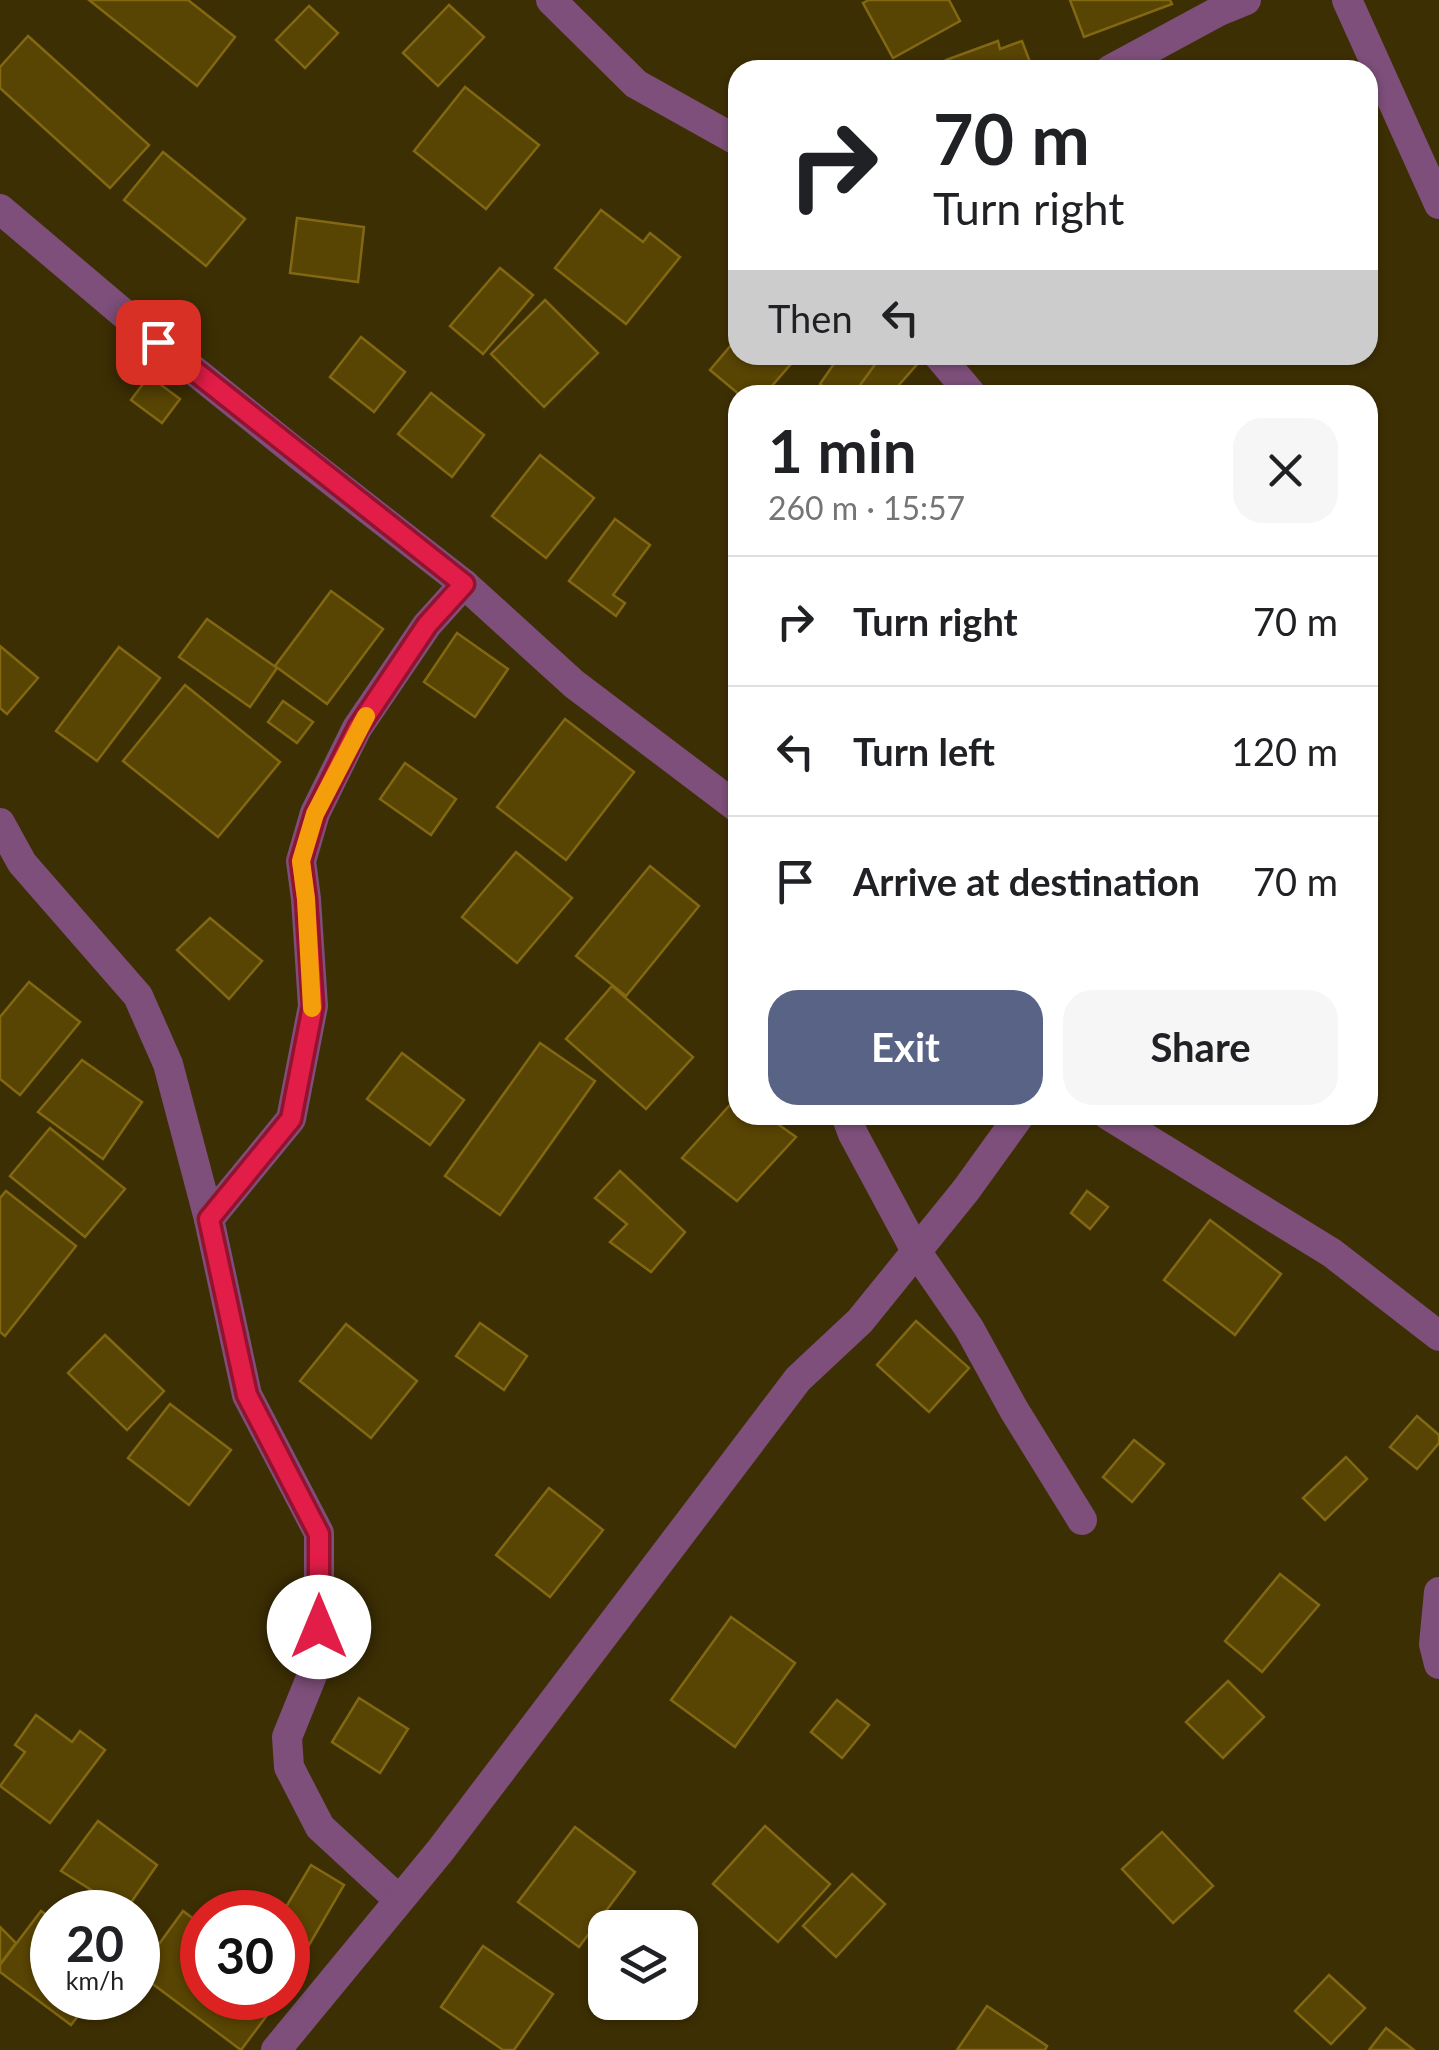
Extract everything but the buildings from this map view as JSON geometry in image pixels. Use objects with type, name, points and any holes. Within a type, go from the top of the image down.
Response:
[{"type":"street","points":[[551,0],[636,84],[728,136]]},
{"type":"street","points":[[1128,60],[1246,0]]},
{"type":"street","points":[[1347,0],[1375,60]]},
{"type":"street","points":[[1378,66],[1436,190]]},
{"type":"street","points":[[0,210],[130,320],[464,584],[574,684],[728,800]]},
{"type":"street","points":[[946,365],[964,385]]},
{"type":"street","points":[[209,1219],[291,1119],[313,1006],[301,861],[315,814],[358,728],[427,625],[464,584]]},
{"type":"street","points":[[0,823],[22,863],[138,996],[168,1064],[209,1219],[247,1395],[319,1534],[319,1658],[287,1737],[289,1767],[320,1826],[400,1900]]},
{"type":"street","points":[[850,1125],[916,1251],[969,1328],[1082,1520]]},
{"type":"street","points":[[276,2050],[440,1851],[798,1379],[860,1321],[966,1190],[1013,1125]]},
{"type":"street","points":[[1124,1125],[1332,1253],[1439,1336]]},
{"type":"street","points":[[1439,1592],[1434,1644],[1439,1664]]},
{"type":"slow traffic","points":[[312,1008],[301,861],[315,814],[366,716]]},
{"type":"route","points":[[158,342],[464,584],[427,625],[358,728],[315,814],[301,861],[313,1006],[291,1119],[209,1219],[247,1395],[319,1534],[319,1627]]}]
